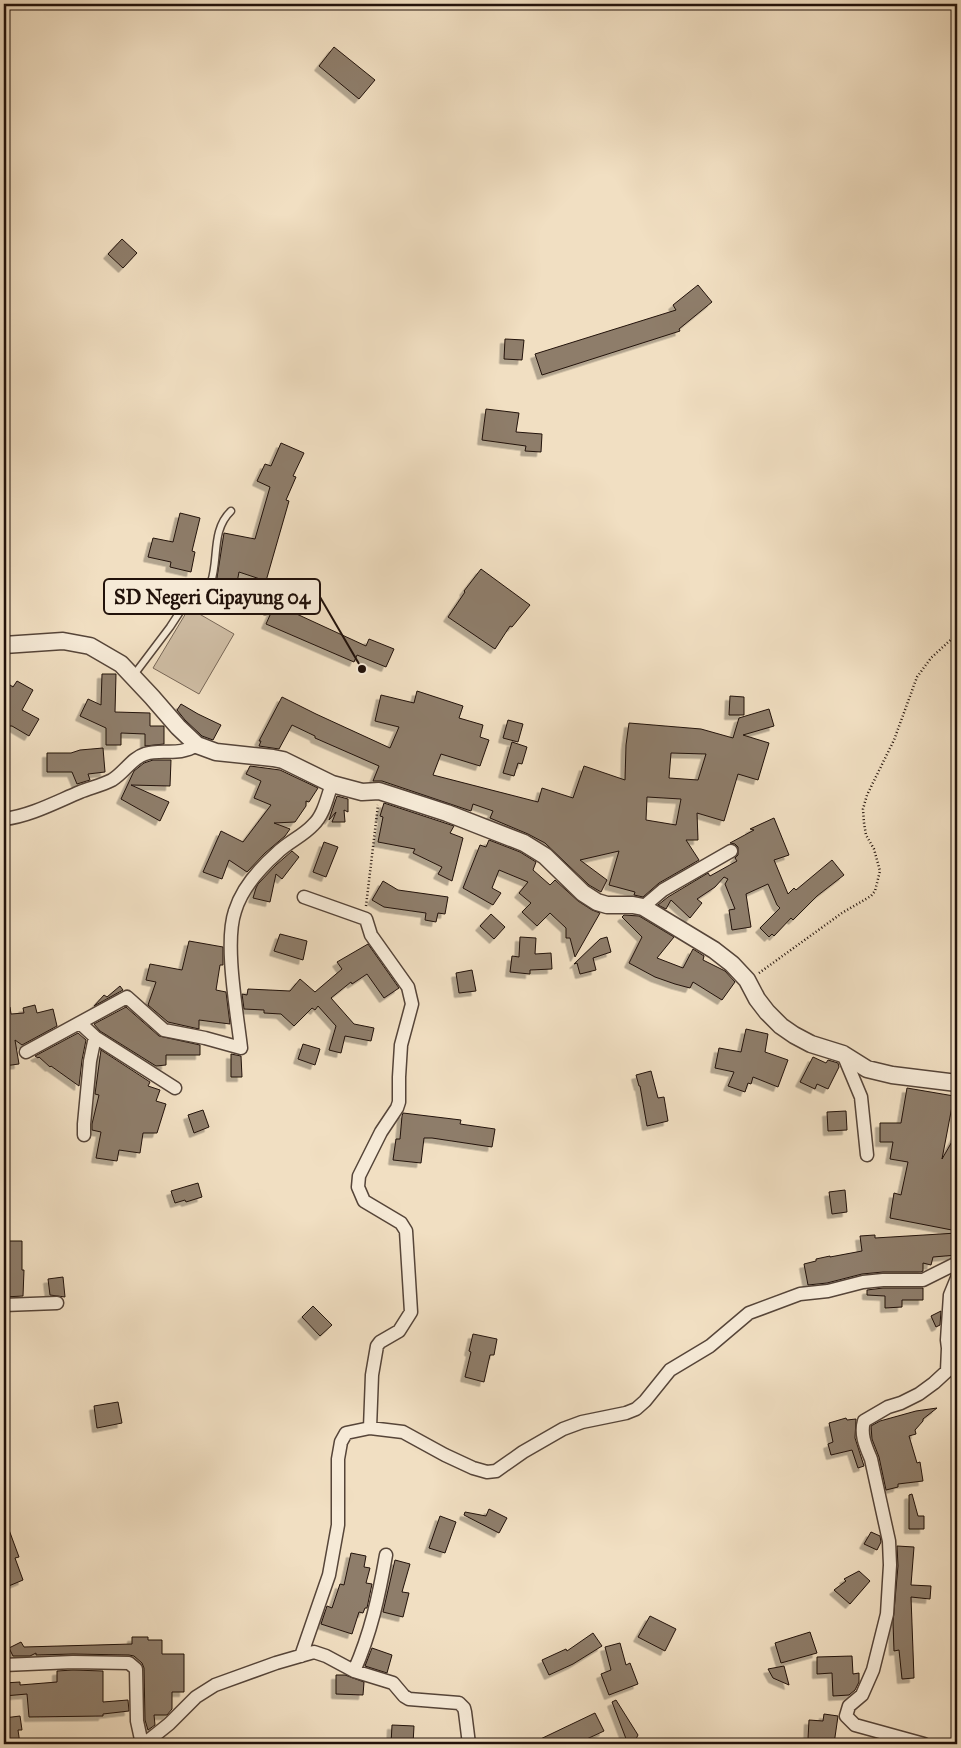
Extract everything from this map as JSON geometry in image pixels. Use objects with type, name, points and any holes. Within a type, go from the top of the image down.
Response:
[{"type":"street","points":[[4,644],[63,642],[83,644],[114,659],[133,676],[178,727],[197,745],[216,752],[283,760],[332,784],[362,792],[379,791],[447,812],[524,843],[545,856],[583,893],[597,902],[607,906],[633,905],[643,907],[724,957],[747,980],[766,1012],[781,1026],[811,1044],[843,1054],[867,1069],[892,1075],[957,1083]]},
{"type":"street","points":[[4,819],[45,806],[107,782],[145,754],[172,753],[189,750],[197,745]]},
{"type":"street","points":[[26,1052],[127,997],[164,1030],[205,1038],[241,1048],[231,937],[235,911],[254,876],[291,840],[312,827],[318,820],[332,784]]},
{"type":"street","points":[[643,907],[663,890],[731,851]]},
{"type":"street","points":[[304,897],[366,919],[371,935],[408,987],[412,1004],[402,1046],[397,1108],[381,1132],[359,1176],[359,1192],[364,1201],[404,1226],[406,1231],[411,1312],[399,1331],[380,1342],[377,1346],[372,1375],[370,1428]]},
{"type":"street","points":[[80,1023],[95,1037],[175,1088]]},
{"type":"street","points":[[84,1135],[90,1061],[95,1037]]},
{"type":"street","points":[[843,1054],[861,1097],[867,1155]]},
{"type":"street","points":[[301,1656],[329,1575],[338,1524],[338,1459],[341,1442],[346,1433],[370,1428],[403,1432],[473,1468],[486,1472],[496,1471],[563,1429],[582,1422],[636,1410],[670,1370],[710,1346],[750,1313],[800,1294],[828,1291],[863,1282],[923,1280],[957,1263]]},
{"type":"street","points":[[924,1744],[854,1725],[846,1716],[849,1706],[862,1695],[873,1670],[887,1614],[890,1575],[889,1541],[871,1459],[862,1430],[864,1421],[888,1407],[919,1394],[947,1370],[953,1353],[947,1340],[950,1295],[957,1278]]},
{"type":"street","points":[[4,1305],[57,1303]]},
{"type":"street","points":[[354,1671],[365,1646],[375,1611],[386,1555]]},
{"type":"street","points":[[4,1665],[73,1662],[129,1663],[136,1669],[137,1721],[143,1744],[169,1724],[196,1697],[215,1684],[314,1652],[320,1653],[354,1671],[393,1682],[404,1696],[409,1699],[459,1703],[465,1712],[469,1744]]},
{"type":"lane","points":[[133,676],[170,628],[185,604],[208,588],[213,576],[216,543],[220,528],[224,518],[231,511]]},
{"type":"lane","points":[[208,588],[265,611]]},
{"type":"path","points":[[747,980],[764,970],[842,913],[871,896],[875,891],[880,871],[874,849],[866,835],[863,809],[867,795],[894,740],[917,677],[931,658],[957,634]]},
{"type":"path","points":[[366,919],[379,791]]},
{"type":"shaded area","points":[[189,608],[234,634],[199,694],[153,668]]},
{"type":"building","points":[[334,47],[375,80],[359,99],[319,66]]},
{"type":"building","points":[[122,239],[137,253],[123,268],[108,254]]},
{"type":"building","points":[[698,285],[712,302],[679,329],[680,331],[542,375],[535,354],[676,310],[673,305]]},
{"type":"building","points":[[505,339],[524,340],[522,360],[504,359]]},
{"type":"building","points":[[486,409],[519,413],[516,432],[542,434],[541,452],[525,451],[526,446],[482,440]]},
{"type":"building","points":[[281,443],[304,453],[293,476],[296,477],[286,500],[289,501],[266,581],[239,572],[236,588],[216,584],[224,533],[255,539],[270,487],[257,481],[265,464],[271,466]]},
{"type":"building","points":[[180,513],[200,518],[192,551],[195,552],[191,572],[170,567],[171,562],[148,557],[153,538],[173,542]]},
{"type":"building","points":[[481,569],[530,605],[512,627],[510,626],[495,649],[448,617],[464,591]]},
{"type":"building","points":[[275,604],[366,646],[369,639],[394,649],[386,667],[357,655],[354,662],[266,624]]},
{"type":"building","points":[[102,674],[116,674],[115,712],[150,713],[150,726],[164,726],[164,744],[145,746],[145,734],[121,733],[121,745],[106,745],[106,728],[80,716],[88,699],[101,705]]},
{"type":"building","points":[[4,681],[13,687],[17,681],[33,690],[22,710],[39,719],[29,736],[12,726],[4,726]]},
{"type":"building","points":[[417,691],[463,706],[459,718],[483,725],[480,737],[489,740],[480,766],[441,754],[433,775],[538,802],[542,788],[573,798],[584,766],[625,780],[629,723],[701,729],[733,738],[739,718],[769,709],[774,726],[743,735],[769,743],[758,780],[738,774],[724,821],[697,813],[698,840],[686,840],[699,860],[659,883],[643,897],[634,895],[635,892],[609,885],[619,851],[580,860],[607,880],[601,892],[589,885],[545,843],[490,818],[493,811],[473,804],[471,811],[382,781],[373,781],[379,766],[315,738],[315,736],[292,725],[279,749],[259,746],[261,741],[259,741],[282,697],[390,748],[399,727],[375,721],[381,695],[414,703]],"holes":[[[671,753],[706,754],[698,780],[669,778]],[[647,797],[681,799],[676,825],[646,820]]]},
{"type":"building","points":[[730,696],[744,697],[744,715],[729,715]]},
{"type":"building","points":[[181,704],[221,725],[213,740],[202,736],[185,720],[177,710]]},
{"type":"building","points":[[508,720],[523,724],[518,742],[503,738]]},
{"type":"building","points":[[512,742],[527,747],[522,764],[518,763],[514,776],[503,773]]},
{"type":"building","points":[[103,748],[105,772],[88,774],[90,780],[77,784],[72,772],[47,772],[47,753],[71,753],[80,750]]},
{"type":"building","points":[[153,760],[171,760],[170,786],[131,785],[169,802],[160,821],[121,799],[134,771],[144,763]]},
{"type":"building","points":[[250,766],[280,770],[318,788],[309,802],[306,801],[306,806],[295,822],[274,823],[290,829],[285,836],[247,872],[229,860],[222,879],[203,872],[221,831],[243,842],[271,805],[254,798],[261,781],[246,774]]},
{"type":"building","points":[[337,796],[348,799],[348,812],[344,810],[345,822],[332,822],[336,812],[329,820]]},
{"type":"building","points":[[384,803],[454,826],[450,833],[463,838],[452,881],[438,874],[442,867],[413,853],[415,849],[378,842],[383,817],[380,816]]},
{"type":"building","points":[[774,818],[789,855],[774,860],[788,894],[794,888],[796,890],[832,860],[844,875],[817,896],[793,920],[791,918],[774,936],[772,934],[769,937],[760,928],[780,908],[768,884],[746,894],[751,927],[732,930],[729,910],[735,909],[725,884],[728,879],[724,877],[715,887],[697,899],[702,903],[690,918],[671,900],[666,909],[658,905],[708,873],[710,876],[737,861],[735,858],[738,855],[738,847],[730,843],[754,830],[750,829]]},
{"type":"building","points":[[489,840],[520,852],[536,862],[533,870],[550,885],[555,880],[578,901],[600,913],[575,957],[570,938],[566,938],[566,928],[550,913],[537,926],[522,912],[531,903],[519,893],[528,882],[499,870],[492,888],[501,893],[493,905],[463,888],[480,845],[486,847]]},
{"type":"building","points":[[324,842],[338,847],[326,877],[313,872]]},
{"type":"building","points":[[292,851],[299,857],[282,879],[276,874],[270,902],[253,898],[258,884]]},
{"type":"building","points":[[383,881],[398,890],[448,897],[445,914],[438,913],[436,922],[425,920],[426,913],[384,907],[372,900]]},
{"type":"building","points":[[491,914],[505,927],[494,939],[480,926]]},
{"type":"building","points":[[624,915],[639,916],[674,937],[657,958],[683,968],[693,949],[704,956],[703,960],[725,971],[735,982],[722,1000],[693,982],[690,988],[675,984],[655,977],[629,963],[642,937],[622,917]]},
{"type":"building","points":[[280,934],[307,941],[303,960],[274,951]]},
{"type":"building","points":[[520,937],[536,938],[535,954],[551,953],[552,969],[530,970],[530,974],[510,972],[512,956],[519,957]]},
{"type":"building","points":[[607,937],[611,952],[593,958],[596,970],[580,974],[577,963],[574,964],[600,939]]},
{"type":"building","points":[[189,941],[223,947],[223,965],[220,965],[216,990],[226,992],[230,1024],[199,1020],[199,1029],[168,1022],[148,1005],[156,982],[146,980],[150,964],[182,970]]},
{"type":"building","points":[[368,944],[399,988],[384,998],[367,974],[352,984],[351,982],[331,998],[354,1024],[374,1028],[371,1041],[345,1036],[341,1053],[329,1050],[336,1026],[318,1006],[315,1010],[312,1008],[294,1026],[281,1014],[264,1013],[264,1010],[244,1009],[242,994],[247,995],[248,989],[290,991],[300,979],[315,992],[342,969],[337,962]]},
{"type":"building","points":[[472,970],[476,991],[459,993],[456,973]]},
{"type":"building","points":[[120,986],[123,990],[94,1006],[104,995],[107,997]]},
{"type":"building","points":[[35,1005],[37,1013],[53,1009],[57,1026],[22,1045],[15,1040],[19,1064],[4,1066],[4,1008],[10,1007],[11,1014],[24,1013],[23,1008]]},
{"type":"building","points":[[126,1007],[159,1036],[200,1045],[200,1055],[166,1055],[166,1065],[156,1066],[100,1031],[94,1024]]},
{"type":"building","points":[[746,1029],[768,1034],[765,1052],[788,1060],[778,1087],[753,1077],[751,1084],[748,1083],[745,1092],[728,1086],[734,1072],[715,1068],[719,1048],[741,1052]]},
{"type":"building","points":[[78,1033],[86,1040],[79,1086],[35,1056]]},
{"type":"building","points":[[303,1044],[320,1049],[315,1065],[298,1059]]},
{"type":"building","points":[[101,1050],[150,1082],[148,1086],[160,1090],[156,1101],[166,1104],[157,1133],[143,1133],[140,1153],[119,1150],[117,1161],[96,1158],[101,1132],[92,1130],[92,1124],[99,1095],[95,1094]]},
{"type":"building","points":[[231,1054],[241,1056],[242,1077],[231,1077]]},
{"type":"building","points":[[813,1057],[826,1063],[828,1060],[838,1063],[839,1067],[828,1089],[817,1084],[815,1089],[800,1082]]},
{"type":"building","points":[[651,1071],[658,1098],[664,1097],[668,1121],[647,1126],[640,1086],[636,1075]]},
{"type":"building","points":[[907,1088],[954,1096],[942,1159],[957,1133],[957,1231],[890,1218],[894,1193],[901,1195],[908,1162],[890,1159],[893,1142],[880,1142],[880,1123],[901,1123]]},
{"type":"building","points":[[203,1110],[209,1127],[194,1133],[188,1115]]},
{"type":"building","points":[[846,1111],[847,1130],[828,1131],[827,1112]]},
{"type":"building","points":[[403,1113],[461,1120],[460,1124],[495,1129],[492,1147],[424,1138],[421,1163],[393,1160],[396,1139],[400,1139]]},
{"type":"building","points":[[198,1183],[202,1197],[175,1203],[171,1191]]},
{"type":"building","points":[[845,1190],[847,1212],[832,1214],[829,1192]]},
{"type":"building","points":[[957,1233],[957,1255],[933,1257],[931,1265],[923,1263],[923,1271],[921,1272],[862,1274],[827,1283],[808,1285],[804,1264],[816,1261],[816,1259],[862,1251],[860,1236],[875,1235],[875,1238]]},
{"type":"building","points":[[8,1241],[22,1241],[23,1296],[4,1297],[4,1259],[8,1260]]},
{"type":"building","points":[[63,1277],[65,1297],[50,1295],[48,1279]]},
{"type":"building","points":[[923,1288],[923,1300],[902,1300],[902,1307],[885,1308],[885,1296],[867,1295],[867,1290]]},
{"type":"building","points":[[313,1306],[332,1325],[320,1336],[302,1317]]},
{"type":"building","points":[[941,1311],[940,1325],[936,1327],[931,1316]]},
{"type":"building","points":[[473,1334],[497,1339],[494,1355],[490,1355],[484,1382],[465,1377]]},
{"type":"building","points":[[118,1402],[122,1423],[97,1428],[94,1406]]},
{"type":"building","points":[[937,1408],[923,1419],[915,1430],[916,1434],[909,1436],[917,1463],[920,1462],[923,1481],[898,1484],[898,1487],[886,1490],[879,1457],[872,1439],[871,1426],[880,1421],[916,1411]]},
{"type":"building","points":[[846,1418],[847,1420],[856,1419],[855,1438],[864,1466],[858,1468],[852,1450],[831,1455],[828,1444],[833,1442],[829,1423]]},
{"type":"building","points":[[912,1494],[918,1516],[924,1516],[924,1529],[909,1529],[909,1495]]},
{"type":"building","points":[[489,1509],[507,1518],[499,1533],[464,1515],[465,1512],[486,1516]]},
{"type":"building","points":[[440,1516],[456,1522],[445,1553],[429,1548]]},
{"type":"building","points":[[4,1519],[19,1557],[15,1558],[23,1580],[4,1588]]},
{"type":"building","points":[[871,1532],[880,1536],[881,1542],[877,1550],[864,1544]]},
{"type":"building","points":[[897,1546],[914,1547],[911,1585],[931,1586],[930,1599],[911,1597],[914,1678],[902,1679],[899,1650],[894,1651],[893,1622],[898,1566]]},
{"type":"building","points":[[351,1553],[366,1556],[364,1567],[370,1568],[366,1583],[372,1584],[367,1608],[365,1608],[363,1613],[359,1612],[352,1634],[321,1624],[327,1606],[332,1608],[340,1584],[344,1585]]},
{"type":"building","points":[[395,1560],[410,1564],[402,1592],[409,1593],[403,1617],[383,1612]]},
{"type":"building","points":[[859,1571],[870,1581],[850,1604],[834,1590],[846,1581],[844,1579]]},
{"type":"building","points":[[650,1616],[676,1629],[665,1651],[638,1637]]},
{"type":"building","points":[[810,1632],[817,1653],[781,1663],[775,1643]]},
{"type":"building","points":[[593,1633],[602,1646],[573,1664],[549,1675],[542,1660],[566,1649],[567,1651]]},
{"type":"building","points":[[132,1637],[148,1637],[148,1640],[162,1640],[162,1654],[184,1654],[184,1692],[172,1692],[172,1709],[167,1715],[154,1715],[155,1725],[148,1730],[145,1720],[144,1668],[142,1663],[134,1656],[36,1655],[36,1653],[30,1656],[13,1656],[9,1648],[21,1642],[24,1647],[132,1644]]},
{"type":"building","points":[[620,1643],[626,1665],[630,1663],[638,1684],[609,1695],[601,1674],[611,1670],[605,1647]]},
{"type":"building","points":[[372,1648],[392,1655],[387,1673],[365,1666]]},
{"type":"building","points":[[852,1656],[853,1674],[859,1673],[859,1682],[855,1690],[849,1695],[833,1696],[832,1673],[817,1674],[817,1657]]},
{"type":"building","points":[[784,1666],[789,1685],[773,1678],[768,1669]]},
{"type":"building","points":[[57,1671],[103,1671],[103,1702],[128,1700],[129,1711],[103,1714],[103,1716],[29,1717],[27,1694],[4,1696],[4,1683],[20,1682],[20,1685],[57,1682]]},
{"type":"building","points":[[336,1675],[345,1675],[364,1682],[363,1695],[336,1694]]},
{"type":"building","points":[[616,1700],[638,1735],[636,1739],[628,1744],[612,1702]]},
{"type":"building","points":[[595,1713],[604,1731],[576,1744],[530,1744]]},
{"type":"building","points":[[824,1714],[838,1716],[834,1744],[821,1742],[821,1739],[808,1739],[809,1720],[823,1721]]},
{"type":"building","points":[[20,1716],[22,1730],[18,1730],[20,1744],[4,1744],[4,1718]]},
{"type":"building","points":[[392,1725],[414,1726],[413,1744],[391,1744]]},
{"type":"place","name":"SD Negeri Cipayung 04","points":[[362,669]]}]
